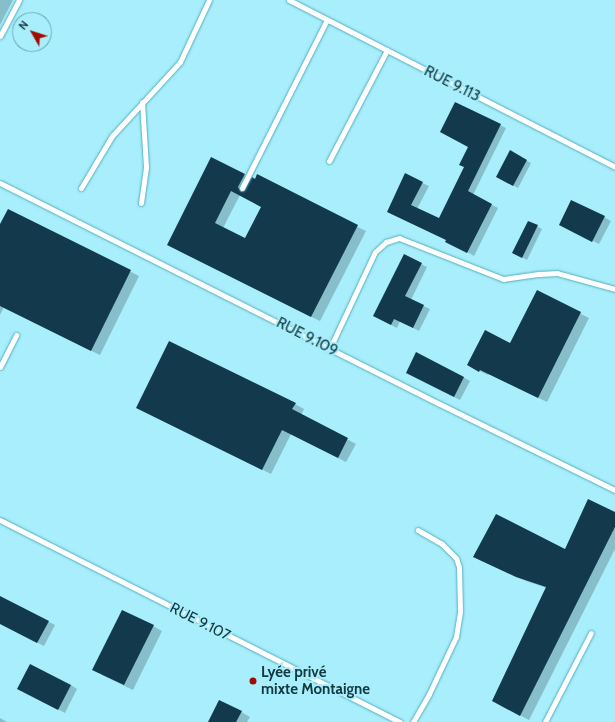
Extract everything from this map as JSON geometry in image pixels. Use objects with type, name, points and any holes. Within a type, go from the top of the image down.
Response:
[{"type":"lane","points":[[0,36],[19,0]]},
{"type":"lane","points":[[81,188],[112,136],[180,62],[210,0]]},
{"type":"lane","name":"RUE 9.113","points":[[289,0],[615,167]]},
{"type":"lane","points":[[242,188],[327,20]]},
{"type":"lane","points":[[329,160],[387,50]]},
{"type":"lane","points":[[141,202],[146,167],[142,102]]},
{"type":"lane","name":"RUE 9.109","points":[[0,183],[615,490]]},
{"type":"lane","points":[[330,348],[375,252],[386,242],[399,238],[503,279],[557,273],[615,289]]},
{"type":"lane","points":[[0,367],[16,335]]},
{"type":"lane","name":"RUE 9.107","points":[[0,520],[400,722]]},
{"type":"lane","points":[[413,722],[429,694],[456,637],[460,612],[459,567],[456,558],[442,544],[418,530]]},
{"type":"lane","points":[[545,722],[591,633]]},
{"type":"building","points":[[455,102],[501,124],[468,191],[492,204],[467,253],[445,242],[446,240],[387,212],[405,173],[423,182],[411,205],[439,218],[464,167],[459,165],[468,147],[440,132]]},
{"type":"building","points":[[510,150],[527,160],[513,186],[496,177]]},
{"type":"building","points":[[211,157],[245,174],[238,187],[241,192],[244,191],[252,177],[255,179],[257,174],[358,225],[311,317],[167,245]],"holes":[[[231,191],[261,207],[245,238],[215,223]]]},
{"type":"building","points":[[571,200],[605,216],[592,242],[559,225]]},
{"type":"building","points":[[8,209],[131,270],[91,351],[0,306],[0,224]]},
{"type":"building","points":[[528,221],[538,225],[522,258],[512,253]]},
{"type":"building","points":[[404,254],[422,263],[405,296],[424,305],[413,328],[394,319],[391,325],[373,316]]},
{"type":"building","points":[[537,290],[581,312],[538,398],[480,370],[479,372],[467,365],[485,330],[510,343]]},
{"type":"building","points":[[169,341],[296,403],[292,409],[348,438],[338,458],[282,430],[262,470],[136,408]]},
{"type":"building","points":[[416,352],[464,377],[454,397],[406,373]]},
{"type":"building","points":[[588,499],[615,512],[615,527],[520,716],[492,701],[546,587],[516,577],[473,557],[496,514],[565,549]]},
{"type":"building","points":[[0,596],[49,621],[37,643],[0,624]]},
{"type":"building","points":[[122,610],[154,625],[124,685],[92,670]]},
{"type":"building","points":[[30,664],[71,685],[58,710],[17,689]]},
{"type":"building","points":[[219,700],[242,711],[236,722],[208,722]]},
{"type":"place","name":"Lyée privé mixte Montaigne","points":[[253,681]]}]
